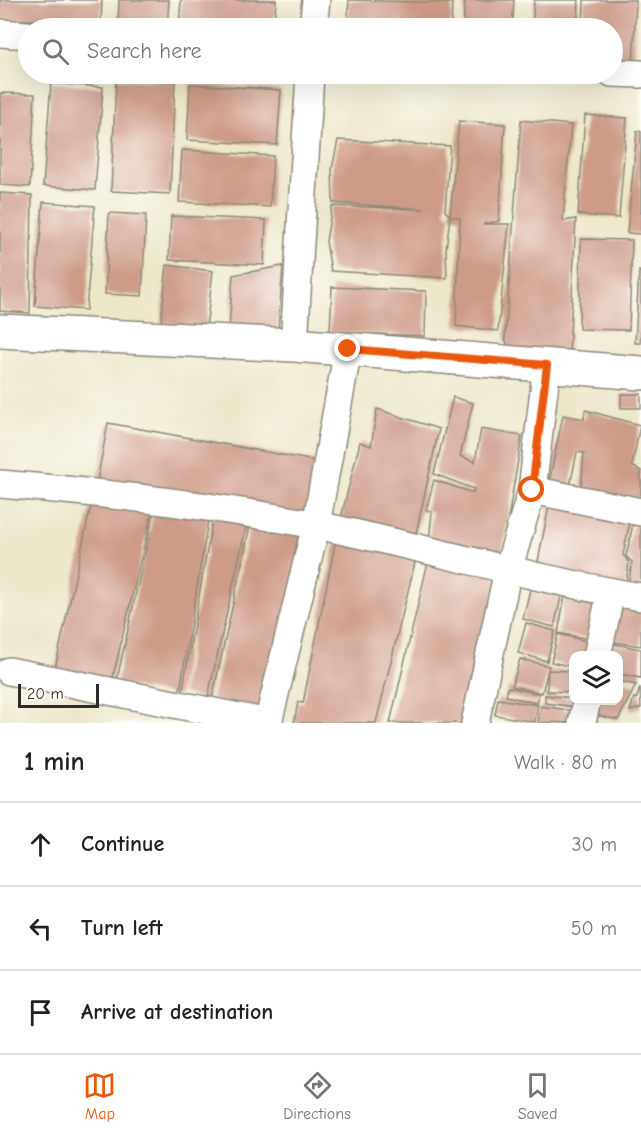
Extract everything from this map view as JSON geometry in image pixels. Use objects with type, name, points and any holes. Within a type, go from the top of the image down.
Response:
[{"type":"street","points":[[314,18],[316,0]]},
{"type":"street","points":[[0,33],[18,34]]},
{"type":"street","points":[[623,74],[641,75]]},
{"type":"street","points":[[294,345],[309,84]]},
{"type":"street","points":[[0,332],[294,345],[641,372]]},
{"type":"street","points":[[9,671],[269,723],[316,525],[348,349]]},
{"type":"street","points":[[475,723],[508,570],[532,490],[547,365]]},
{"type":"street","points":[[0,484],[124,494],[316,525],[508,570],[641,597]]},
{"type":"street","points":[[532,490],[641,512]]},
{"type":"street","points":[[598,651],[611,592]]},
{"type":"street","points":[[582,723],[586,705]]},
{"type":"building","points":[[0,0],[102,0],[101,18],[0,19]]},
{"type":"building","points":[[119,0],[169,0],[168,18],[118,18]]},
{"type":"building","points":[[181,0],[276,0],[275,18],[180,18]]},
{"type":"building","points":[[349,0],[452,3],[451,18],[348,18]]},
{"type":"building","points":[[465,0],[514,0],[513,18],[464,18]]},
{"type":"building","points":[[534,0],[579,0],[578,18],[533,18]]},
{"type":"building","points":[[584,0],[636,0],[633,68],[623,68],[623,18],[583,18]]},
{"type":"building","points":[[51,84],[103,87],[95,190],[43,186]]},
{"type":"building","points":[[116,84],[175,84],[170,194],[111,191]]},
{"type":"building","points":[[190,84],[281,90],[277,145],[187,140]]},
{"type":"building","points":[[0,93],[35,94],[30,187],[0,185]]},
{"type":"building","points":[[585,115],[627,118],[619,218],[578,215]]},
{"type":"building","points":[[521,120],[571,125],[563,221],[576,219],[569,355],[511,352],[505,339]]},
{"type":"building","points":[[459,121],[505,124],[499,221],[483,224],[509,224],[498,331],[456,326],[460,218],[450,216]]},
{"type":"building","points":[[637,131],[641,131],[641,234],[627,233]]},
{"type":"building","points":[[338,140],[450,146],[445,211],[450,216],[446,250],[447,278],[331,271],[326,241],[332,206],[424,209],[333,203],[332,169]]},
{"type":"building","points":[[182,150],[273,156],[270,207],[179,202]]},
{"type":"building","points":[[0,193],[32,195],[30,313],[0,311]]},
{"type":"building","points":[[43,202],[95,206],[86,310],[35,306]]},
{"type":"building","points":[[109,213],[146,215],[142,296],[105,294]]},
{"type":"building","points":[[171,216],[266,220],[264,265],[169,260]]},
{"type":"building","points":[[581,239],[632,240],[629,330],[579,329]]},
{"type":"building","points":[[167,265],[213,271],[206,329],[161,323]]},
{"type":"building","points":[[283,266],[278,329],[229,329],[233,275]]},
{"type":"building","points":[[639,271],[641,272],[641,343],[635,343]]},
{"type":"building","points":[[332,287],[426,291],[425,336],[330,332]]},
{"type":"building","points":[[621,394],[641,394],[641,408],[621,408]]},
{"type":"building","points":[[453,397],[473,403],[460,456],[475,462],[481,429],[522,436],[501,561],[429,541],[432,512],[426,510],[434,480],[473,493],[474,489],[434,474]]},
{"type":"building","points":[[377,409],[439,429],[415,538],[341,518],[360,442],[371,446]]},
{"type":"building","points":[[585,410],[640,425],[632,466],[641,471],[641,501],[581,489],[584,453],[577,452],[569,491],[548,487],[563,415],[584,419]]},
{"type":"building","points":[[108,423],[321,462],[310,520],[97,481]]},
{"type":"building","points":[[93,497],[154,504],[111,685],[55,668]]},
{"type":"building","points":[[550,501],[631,516],[623,555],[629,562],[625,591],[536,571]]},
{"type":"building","points":[[154,511],[209,515],[179,696],[116,684]]},
{"type":"building","points":[[213,516],[247,523],[207,701],[182,693]]},
{"type":"building","points":[[634,520],[641,522],[641,589],[628,587],[632,562],[626,556]]},
{"type":"building","points":[[250,526],[310,534],[265,716],[212,699]]},
{"type":"building","points":[[336,539],[417,554],[376,723],[294,723],[298,702],[303,703]]},
{"type":"building","points":[[428,562],[499,573],[464,723],[390,723]]},
{"type":"building","points":[[532,581],[563,589],[554,627],[523,619]]},
{"type":"building","points":[[565,596],[606,604],[599,641],[558,633]]},
{"type":"building","points":[[614,602],[641,609],[641,646],[613,642]]},
{"type":"building","points":[[526,623],[555,631],[547,661],[518,653]]},
{"type":"building","points":[[558,634],[594,643],[592,651],[569,651],[569,666],[551,662]]},
{"type":"building","points":[[609,643],[641,649],[641,678],[623,675],[623,651],[608,651]]},
{"type":"building","points":[[520,659],[549,666],[542,693],[512,686]]},
{"type":"building","points":[[548,670],[569,671],[569,692],[547,691]]},
{"type":"building","points":[[623,682],[636,685],[618,720],[596,715],[599,705],[623,705]]},
{"type":"building","points":[[508,687],[539,694],[537,703],[506,696]]},
{"type":"building","points":[[640,687],[641,708],[630,711],[634,698],[637,698]]},
{"type":"building","points":[[545,695],[569,698],[569,705],[576,707],[545,703]]},
{"type":"building","points":[[498,699],[538,705],[535,722],[495,715]]},
{"type":"building","points":[[541,706],[580,712],[579,723],[538,722]]},
{"type":"route","points":[[348,349],[547,365],[532,490]]}]
